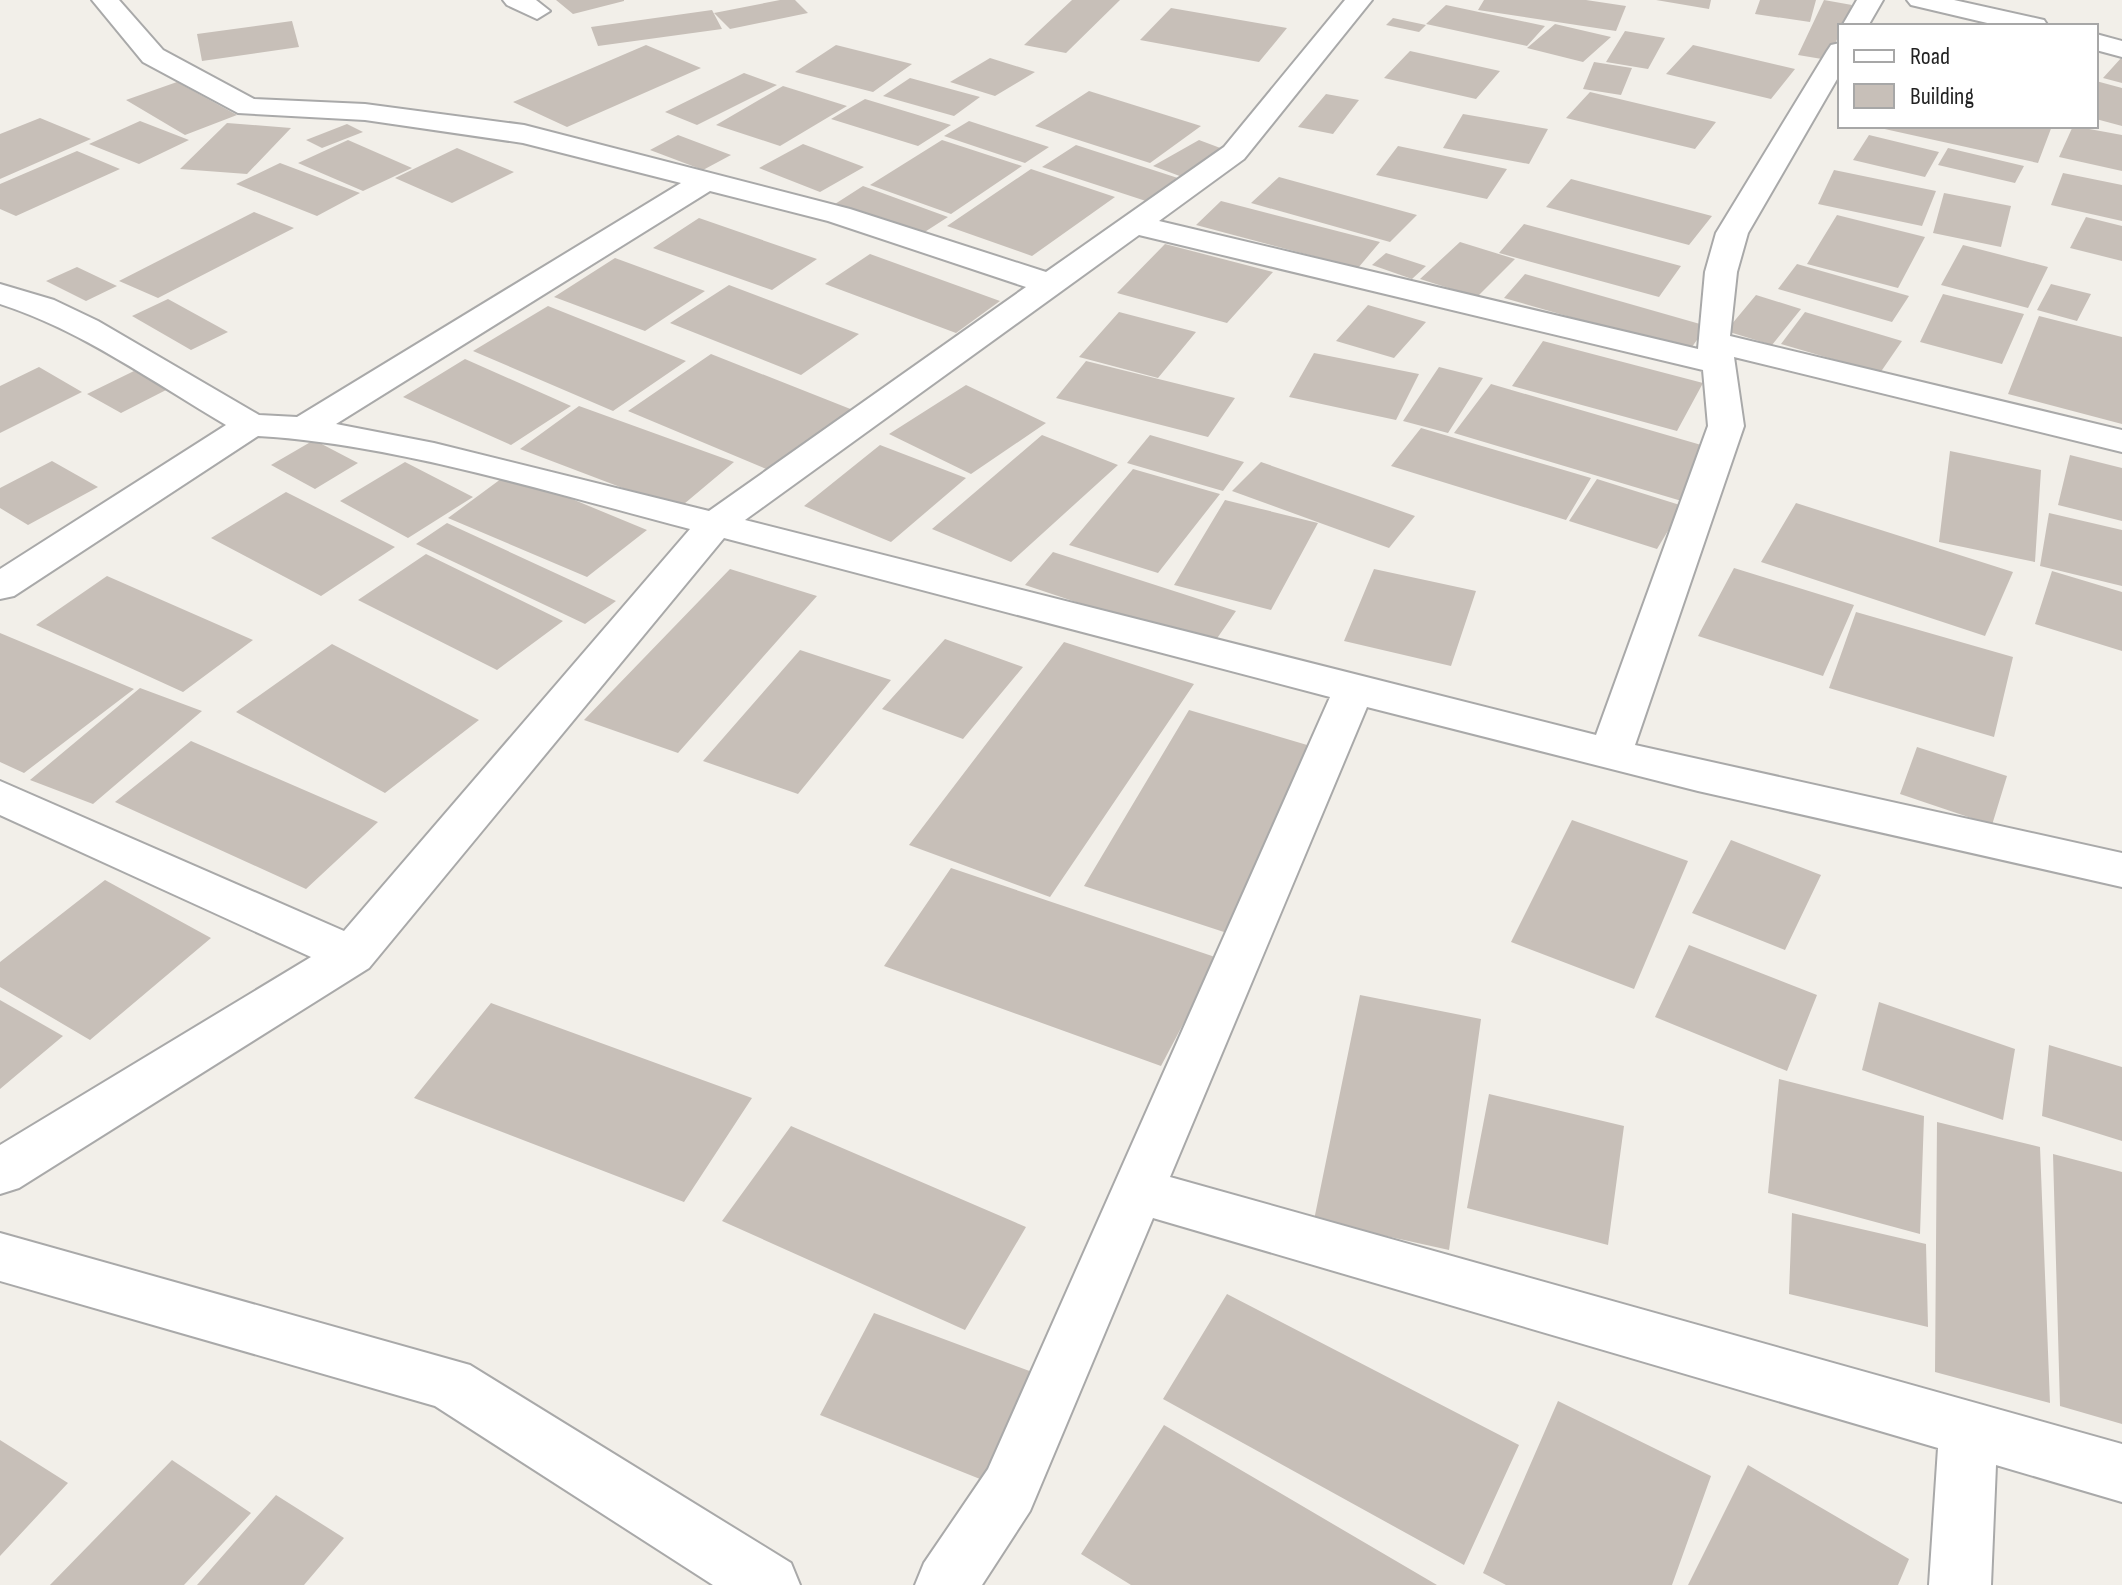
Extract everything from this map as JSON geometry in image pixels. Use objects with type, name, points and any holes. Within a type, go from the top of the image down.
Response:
[{"type":"street","points":[[105,0],[153,56],[248,107],[365,112],[524,134],[839,215],[1050,284]]},
{"type":"street","points":[[0,1172],[352,955],[715,524],[1234,153],[1359,0]]},
{"type":"street","points":[[1856,24],[1870,0]]},
{"type":"street","points":[[1920,0],[2026,24]]},
{"type":"street","points":[[2098,43],[2122,49]]},
{"type":"street","points":[[1611,752],[1726,426],[1716,353],[1721,272],[1732,233],[1838,54]]},
{"type":"street","points":[[304,428],[704,182]]},
{"type":"street","points":[[1132,224],[2122,441]]},
{"type":"street","points":[[0,294],[42,307],[86,328],[251,425],[304,428],[462,461],[1611,752],[1989,843],[2122,870]]},
{"type":"street","points":[[0,587],[251,425]]},
{"type":"street","points":[[946,1585],[1009,1490],[1355,687]]},
{"type":"street","points":[[0,797],[352,955]]},
{"type":"street","points":[[1138,1191],[2122,1473]]},
{"type":"street","points":[[0,1257],[450,1384],[769,1585]]},
{"type":"street","points":[[1960,1585],[1968,1431]]},
{"type":"building","points":[[556,0],[624,0],[624,1],[573,14]]},
{"type":"building","points":[[795,0],[808,13],[730,29],[714,13]]},
{"type":"building","points":[[1072,0],[1120,0],[1066,53],[1024,45]]},
{"type":"building","points":[[1484,0],[1586,0],[1626,6],[1616,31],[1478,10]]},
{"type":"building","points":[[1656,0],[1711,0],[1709,9]]},
{"type":"building","points":[[1760,0],[1816,0],[1810,22],[1755,14]]},
{"type":"building","points":[[1824,0],[1852,5],[1844,24],[1838,24],[1838,37],[1828,60],[1798,55]]},
{"type":"building","points":[[1446,5],[1545,26],[1527,46],[1426,24]]},
{"type":"building","points":[[1171,8],[1287,28],[1259,62],[1140,40]]},
{"type":"building","points":[[712,10],[722,29],[598,46],[591,27]]},
{"type":"building","points":[[1393,18],[1426,25],[1419,32],[1386,25]]},
{"type":"building","points":[[292,21],[299,47],[202,61],[197,34]]},
{"type":"building","points":[[1555,24],[1611,37],[1583,62],[1527,48]]},
{"type":"building","points":[[1625,31],[1665,38],[1648,69],[1606,62]]},
{"type":"building","points":[[646,45],[701,68],[567,127],[513,102]]},
{"type":"building","points":[[836,45],[912,64],[873,92],[795,72]]},
{"type":"building","points":[[1693,45],[1795,69],[1771,99],[1666,74]]},
{"type":"building","points":[[1410,51],[1500,71],[1476,99],[1384,78]]},
{"type":"building","points":[[2122,57],[2122,83],[2103,78]]},
{"type":"building","points":[[990,58],[1035,72],[995,96],[950,82]]},
{"type":"building","points":[[1594,62],[1632,68],[1621,95],[1583,89]]},
{"type":"building","points":[[744,73],[777,85],[697,125],[665,112]]},
{"type":"building","points":[[910,78],[980,97],[954,116],[883,96]]},
{"type":"building","points":[[177,82],[237,115],[185,135],[126,100]]},
{"type":"building","points":[[2098,82],[2122,88],[2122,126],[2098,120]]},
{"type":"building","points":[[783,86],[847,106],[780,146],[716,125]]},
{"type":"building","points":[[1089,91],[1201,126],[1150,163],[1035,126]]},
{"type":"building","points":[[1590,92],[1716,122],[1695,149],[1566,118]]},
{"type":"building","points":[[1326,94],[1359,100],[1333,134],[1298,127]]},
{"type":"building","points":[[865,99],[951,125],[918,146],[831,119]]},
{"type":"building","points":[[1463,114],[1548,129],[1529,164],[1443,148]]},
{"type":"building","points":[[40,118],[91,139],[0,179],[0,134]]},
{"type":"building","points":[[140,121],[189,140],[139,164],[89,144]]},
{"type":"building","points":[[969,121],[1049,147],[1025,163],[944,136]]},
{"type":"building","points":[[227,123],[291,128],[247,174],[180,169]]},
{"type":"building","points":[[347,124],[363,132],[322,148],[306,140]]},
{"type":"building","points":[[1880,128],[2051,128],[2038,163]]},
{"type":"building","points":[[2072,128],[2122,135],[2122,171],[2059,157]]},
{"type":"building","points":[[678,135],[731,155],[703,170],[650,150]]},
{"type":"building","points":[[1869,135],[1939,152],[1925,177],[1853,160]]},
{"type":"building","points":[[348,140],[412,168],[363,191],[298,163]]},
{"type":"building","points":[[942,140],[1022,166],[951,214],[870,185]]},
{"type":"building","points":[[1199,140],[1231,152],[1185,178],[1153,166]]},
{"type":"building","points":[[803,144],[864,167],[820,192],[759,168]]},
{"type":"building","points":[[1076,145],[1184,180],[1152,203],[1042,167]]},
{"type":"building","points":[[1398,146],[1507,169],[1487,199],[1376,175]]},
{"type":"building","points":[[457,148],[514,172],[452,203],[395,178]]},
{"type":"building","points":[[1948,148],[2024,166],[2015,183],[1938,165]]},
{"type":"building","points":[[77,151],[120,169],[16,216],[0,209],[0,184]]},
{"type":"building","points":[[280,163],[360,193],[317,216],[236,184]]},
{"type":"building","points":[[1031,169],[1115,197],[1032,256],[947,226]]},
{"type":"building","points":[[1834,170],[1936,191],[1922,226],[1818,204]]},
{"type":"building","points":[[2063,173],[2122,185],[2122,221],[2051,205]]},
{"type":"building","points":[[1279,177],[1417,215],[1390,242],[1251,203]]},
{"type":"building","points":[[1571,179],[1712,216],[1689,245],[1546,207]]},
{"type":"building","points":[[863,186],[948,217],[920,235],[835,204]]},
{"type":"building","points":[[1944,193],[2011,206],[2001,247],[1933,233]]},
{"type":"building","points":[[1221,201],[1380,242],[1358,268],[1196,225]]},
{"type":"building","points":[[254,212],[294,228],[158,298],[119,281]]},
{"type":"building","points":[[1837,215],[1925,237],[1898,288],[1807,264]]},
{"type":"building","points":[[2086,217],[2122,226],[2122,261],[2070,248]]},
{"type":"building","points":[[699,218],[817,259],[772,290],[653,248]]},
{"type":"building","points":[[1524,224],[1681,266],[1659,297],[1499,253]]},
{"type":"building","points":[[1460,242],[1515,259],[1477,297],[1420,279]]},
{"type":"building","points":[[1165,244],[1273,272],[1227,323],[1117,293]]},
{"type":"building","points":[[1963,245],[2048,267],[2028,308],[1941,285]]},
{"type":"building","points":[[1386,253],[1426,266],[1412,279],[1372,265]]},
{"type":"building","points":[[870,254],[1000,301],[956,333],[825,284]]},
{"type":"building","points":[[615,258],[705,291],[645,331],[554,297]]},
{"type":"building","points":[[1797,264],[1909,296],[1892,322],[1778,289]]},
{"type":"building","points":[[77,267],[117,286],[86,301],[46,281]]},
{"type":"building","points":[[1525,274],[1707,326],[1689,351],[1504,298]]},
{"type":"building","points":[[2051,284],[2091,294],[2077,321],[2037,310]]},
{"type":"building","points":[[729,285],[859,334],[801,375],[670,323]]},
{"type":"building","points":[[1943,294],[2024,314],[2002,364],[1920,342]]},
{"type":"building","points":[[1756,295],[1801,309],[1772,345],[1726,331]]},
{"type":"building","points":[[168,299],[228,332],[191,350],[132,316]]},
{"type":"building","points":[[1368,305],[1426,322],[1394,358],[1336,341]]},
{"type":"building","points":[[548,306],[686,361],[613,411],[473,351]]},
{"type":"building","points":[[1119,312],[1196,332],[1158,378],[1079,357]]},
{"type":"building","points":[[1805,312],[1902,341],[1880,373],[1781,344]]},
{"type":"building","points":[[2039,316],[2122,337],[2122,424],[2008,394]]},
{"type":"building","points":[[1543,341],[1703,383],[1677,431],[1512,386]]},
{"type":"building","points":[[1314,353],[1419,374],[1396,420],[1289,397]]},
{"type":"building","points":[[711,354],[858,412],[776,473],[628,411]]},
{"type":"building","points":[[465,359],[571,406],[511,445],[403,397]]},
{"type":"building","points":[[1086,361],[1235,398],[1208,437],[1056,398]]},
{"type":"building","points":[[39,367],[82,392],[0,433],[0,386]]},
{"type":"building","points":[[1439,367],[1483,378],[1448,433],[1403,421]]},
{"type":"building","points":[[134,371],[168,389],[121,413],[87,394]]},
{"type":"building","points":[[1491,384],[1715,449],[1685,502],[1454,433]]},
{"type":"building","points":[[966,385],[1046,423],[971,474],[889,434]]},
{"type":"building","points":[[579,406],[734,462],[678,509],[520,449]]},
{"type":"building","points":[[1421,428],[1591,478],[1566,520],[1391,466]]},
{"type":"building","points":[[1042,435],[1118,465],[1011,562],[932,529]]},
{"type":"building","points":[[1150,435],[1244,462],[1223,491],[1127,463]]},
{"type":"building","points":[[314,440],[358,463],[315,489],[271,465]]},
{"type":"building","points":[[880,445],[966,478],[891,542],[804,506]]},
{"type":"building","points":[[1950,451],[2041,470],[2035,562],[1939,542]]},
{"type":"building","points":[[2070,455],[2122,468],[2122,521],[2058,505]]},
{"type":"building","points":[[52,461],[98,487],[28,525],[0,508],[0,488]]},
{"type":"building","points":[[405,462],[473,497],[408,538],[340,501]]},
{"type":"building","points":[[1261,462],[1415,516],[1389,548],[1232,491]]},
{"type":"building","points":[[1133,469],[1220,494],[1158,573],[1069,545]]},
{"type":"building","points":[[509,473],[647,530],[587,577],[448,518]]},
{"type":"building","points":[[1597,479],[1683,506],[1657,549],[1569,521]]},
{"type":"building","points":[[286,492],[395,547],[321,596],[211,538]]},
{"type":"building","points":[[1225,500],[1318,523],[1271,610],[1174,585]]},
{"type":"building","points":[[1796,503],[2013,572],[1985,636],[1761,562]]},
{"type":"building","points":[[2049,513],[2122,530],[2122,586],[2040,566]]},
{"type":"building","points":[[447,523],[616,601],[585,624],[416,544]]},
{"type":"building","points":[[1053,552],[1236,611],[1211,647],[1025,585]]},
{"type":"building","points":[[426,554],[563,621],[497,670],[358,600]]},
{"type":"building","points":[[1734,568],[1854,605],[1823,676],[1698,636]]},
{"type":"building","points":[[730,569],[817,596],[678,753],[584,720]]},
{"type":"building","points":[[1374,569],[1476,591],[1451,666],[1344,641]]},
{"type":"building","points":[[2052,571],[2122,592],[2122,651],[2035,624]]},
{"type":"building","points":[[107,576],[253,640],[183,692],[36,625]]},
{"type":"building","points":[[1856,612],[2013,657],[1994,737],[1829,688]]},
{"type":"building","points":[[0,633],[134,689],[24,773],[0,762]]},
{"type":"building","points":[[945,639],[1023,667],[963,739],[882,709]]},
{"type":"building","points":[[1064,642],[1194,684],[1050,897],[909,845]]},
{"type":"building","points":[[332,644],[479,720],[385,793],[236,712]]},
{"type":"building","points":[[800,650],[891,680],[798,794],[703,761]]},
{"type":"building","points":[[140,688],[202,711],[93,804],[30,780]]},
{"type":"building","points":[[1189,710],[1324,750],[1230,934],[1084,886]]},
{"type":"building","points":[[191,741],[378,822],[306,889],[115,802]]},
{"type":"building","points":[[1917,747],[2007,776],[1992,825],[1900,794]]},
{"type":"building","points":[[1572,820],[1688,861],[1634,989],[1511,942]]},
{"type":"building","points":[[1731,840],[1821,875],[1785,950],[1692,913]]},
{"type":"building","points":[[951,868],[1218,958],[1161,1066],[884,966]]},
{"type":"building","points":[[105,880],[211,938],[90,1040],[0,987],[0,962]]},
{"type":"building","points":[[1689,945],[1817,995],[1787,1071],[1655,1017]]},
{"type":"building","points":[[1360,995],[1481,1019],[1449,1250],[1314,1220]]},
{"type":"building","points":[[0,1000],[63,1036],[0,1089]]},
{"type":"building","points":[[1879,1002],[2015,1049],[2003,1120],[1862,1070]]},
{"type":"building","points":[[491,1003],[752,1098],[684,1202],[414,1098]]},
{"type":"building","points":[[2049,1045],[2122,1067],[2122,1141],[2042,1116]]},
{"type":"building","points":[[1779,1079],[1924,1116],[1920,1234],[1768,1193]]},
{"type":"building","points":[[1489,1094],[1624,1126],[1608,1245],[1467,1208]]},
{"type":"building","points":[[1937,1122],[2040,1147],[2050,1403],[1935,1372]]},
{"type":"building","points":[[791,1126],[1026,1227],[965,1330],[722,1221]]},
{"type":"building","points":[[2053,1154],[2122,1172],[2122,1424],[2060,1406]]},
{"type":"building","points":[[1792,1213],[1926,1244],[1928,1327],[1789,1294]]},
{"type":"building","points":[[1227,1294],[1519,1445],[1464,1565],[1163,1399]]},
{"type":"building","points":[[874,1313],[1043,1376],[995,1485],[820,1415]]},
{"type":"building","points":[[1558,1401],[1711,1476],[1672,1585],[1506,1585],[1483,1573]]},
{"type":"building","points":[[1164,1425],[1437,1585],[1131,1585],[1081,1554]]},
{"type":"building","points":[[0,1440],[68,1483],[0,1556]]},
{"type":"building","points":[[172,1460],[251,1513],[184,1585],[50,1585]]},
{"type":"building","points":[[1748,1465],[1909,1559],[1898,1585],[1688,1585]]},
{"type":"building","points":[[276,1495],[344,1538],[304,1585],[197,1585]]}]
